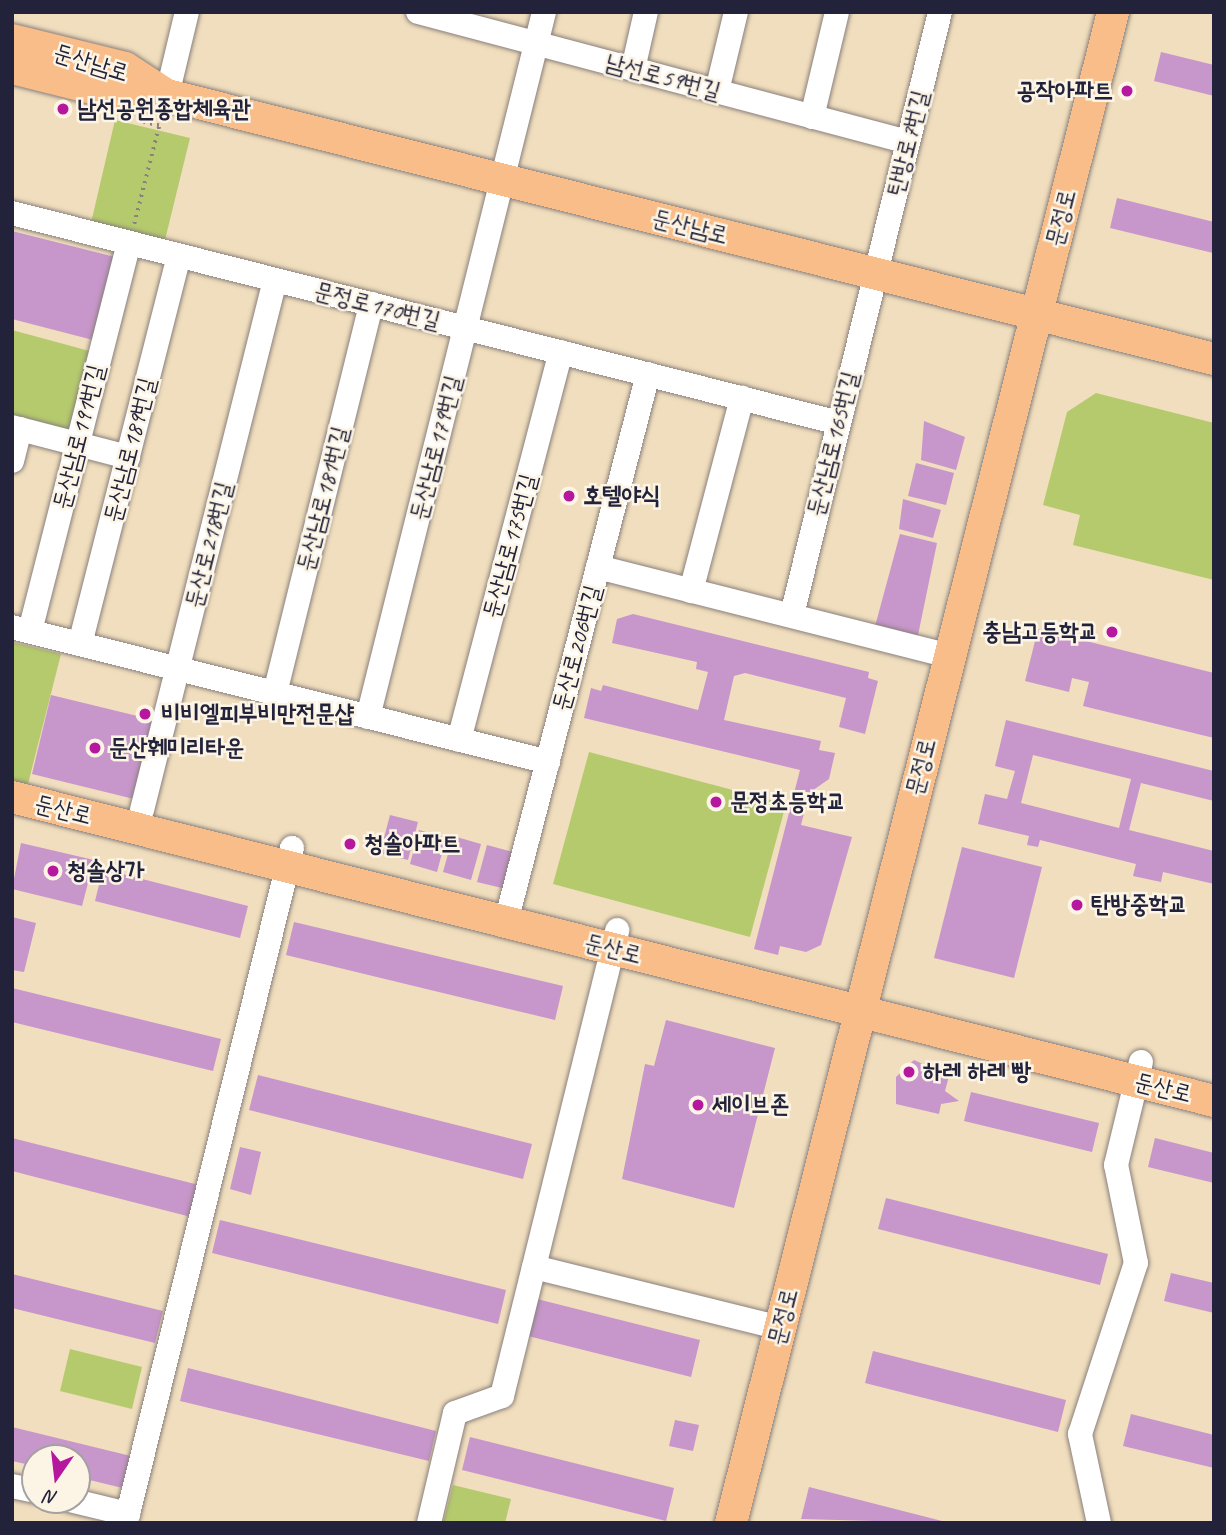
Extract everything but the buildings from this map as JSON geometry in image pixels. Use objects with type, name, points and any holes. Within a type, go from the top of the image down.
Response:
[{"type":"main road","name":"문정로","points":[[731,1523],[1113,12]]},
{"type":"main road","name":"둔산남로","points":[[12,40],[125,68],[167,95]]},
{"type":"main road","name":"둔산남로","points":[[12,68],[116,94],[167,95],[1214,359]]},
{"type":"main road","name":"둔산로","points":[[12,778],[142,810],[290,858]]},
{"type":"main road","name":"둔산로","points":[[12,797],[290,858],[862,1002],[1138,1072],[1214,1101]]},
{"type":"main road","name":"둔산로","points":[[1138,1072],[1214,1081]]},
{"type":"street","points":[[167,95],[187,12]]},
{"type":"street","name":"남선로59번길","points":[[418,12],[908,142]]},
{"type":"street","name":"둔산남로179번길","points":[[368,717],[544,12]]},
{"type":"street","points":[[633,69],[646,12]]},
{"type":"street","points":[[717,91],[736,12]]},
{"type":"street","points":[[812,117],[837,12]]},
{"type":"street","name":"탄방로7번길","points":[[875,274],[940,12]]},
{"type":"street","name":"문정로170번길","points":[[12,213],[839,423]]},
{"type":"street","name":"둔산남로191번길","points":[[21,629],[78,444],[129,243]]},
{"type":"street","name":"둔산남로189번길","points":[[80,644],[179,256]]},
{"type":"street","name":"둔산남로165번길","points":[[792,615],[875,274]]},
{"type":"street","name":"둔산로218번길","points":[[142,810],[275,280]]},
{"type":"street","name":"둔산남로181번길","points":[[275,693],[371,304]]},
{"type":"street","name":"둔산남로175번길","points":[[460,740],[561,352]]},
{"type":"street","name":"둔산로206번길","points":[[509,913],[648,374]]},
{"type":"street","points":[[691,590],[742,398]]},
{"type":"street","points":[[12,461],[16,428],[128,457]]},
{"type":"street","points":[[598,567],[950,656]]},
{"type":"street","points":[[21,629],[548,762]]},
{"type":"street","points":[[91,1505],[128,1514],[290,858]]},
{"type":"street","points":[[429,1523],[455,1413],[502,1396],[615,940]]},
{"type":"street","points":[[1099,1523],[1080,1434],[1136,1263],[1116,1166],[1138,1072]]},
{"type":"street","points":[[534,1266],[780,1328]]},
{"type":"path","points":[[129,243],[159,126],[134,120]]},
{"type":"green space","points":[[115,120],[190,138],[165,240],[91,223]]},
{"type":"green space","points":[[12,330],[97,353],[75,432],[12,415]]},
{"type":"green space","points":[[1096,393],[1214,423],[1214,580],[1073,545],[1080,515],[1043,505],[1067,412]]},
{"type":"green space","points":[[12,642],[61,654],[28,784],[12,781]]},
{"type":"green space","points":[[589,752],[786,804],[750,937],[553,884]]},
{"type":"green space","points":[[70,1349],[142,1367],[132,1409],[60,1391]]},
{"type":"green space","points":[[453,1485],[511,1499],[505,1523],[443,1523]]},
{"type":"place","name":"공작아파트","points":[[1127,91]]},
{"type":"place","name":"남선공원종합체육관","points":[[63,109]]},
{"type":"place","name":"호텔야식","points":[[569,496]]},
{"type":"place","name":"충남고등학교","points":[[1112,632]]},
{"type":"place","name":"비비엘피부비만전문샵","points":[[145,714]]},
{"type":"place","name":"둔산훼미리타운","points":[[95,748]]},
{"type":"place","name":"문정초등학교","points":[[716,802]]},
{"type":"place","name":"청솔아파트","points":[[350,844]]},
{"type":"place","name":"청솔상가","points":[[53,871]]},
{"type":"place","name":"탄방중학교","points":[[1077,905]]},
{"type":"place","name":"하레 하레 빵","points":[[909,1072]]},
{"type":"place","name":"세이브존","points":[[698,1105]]}]
